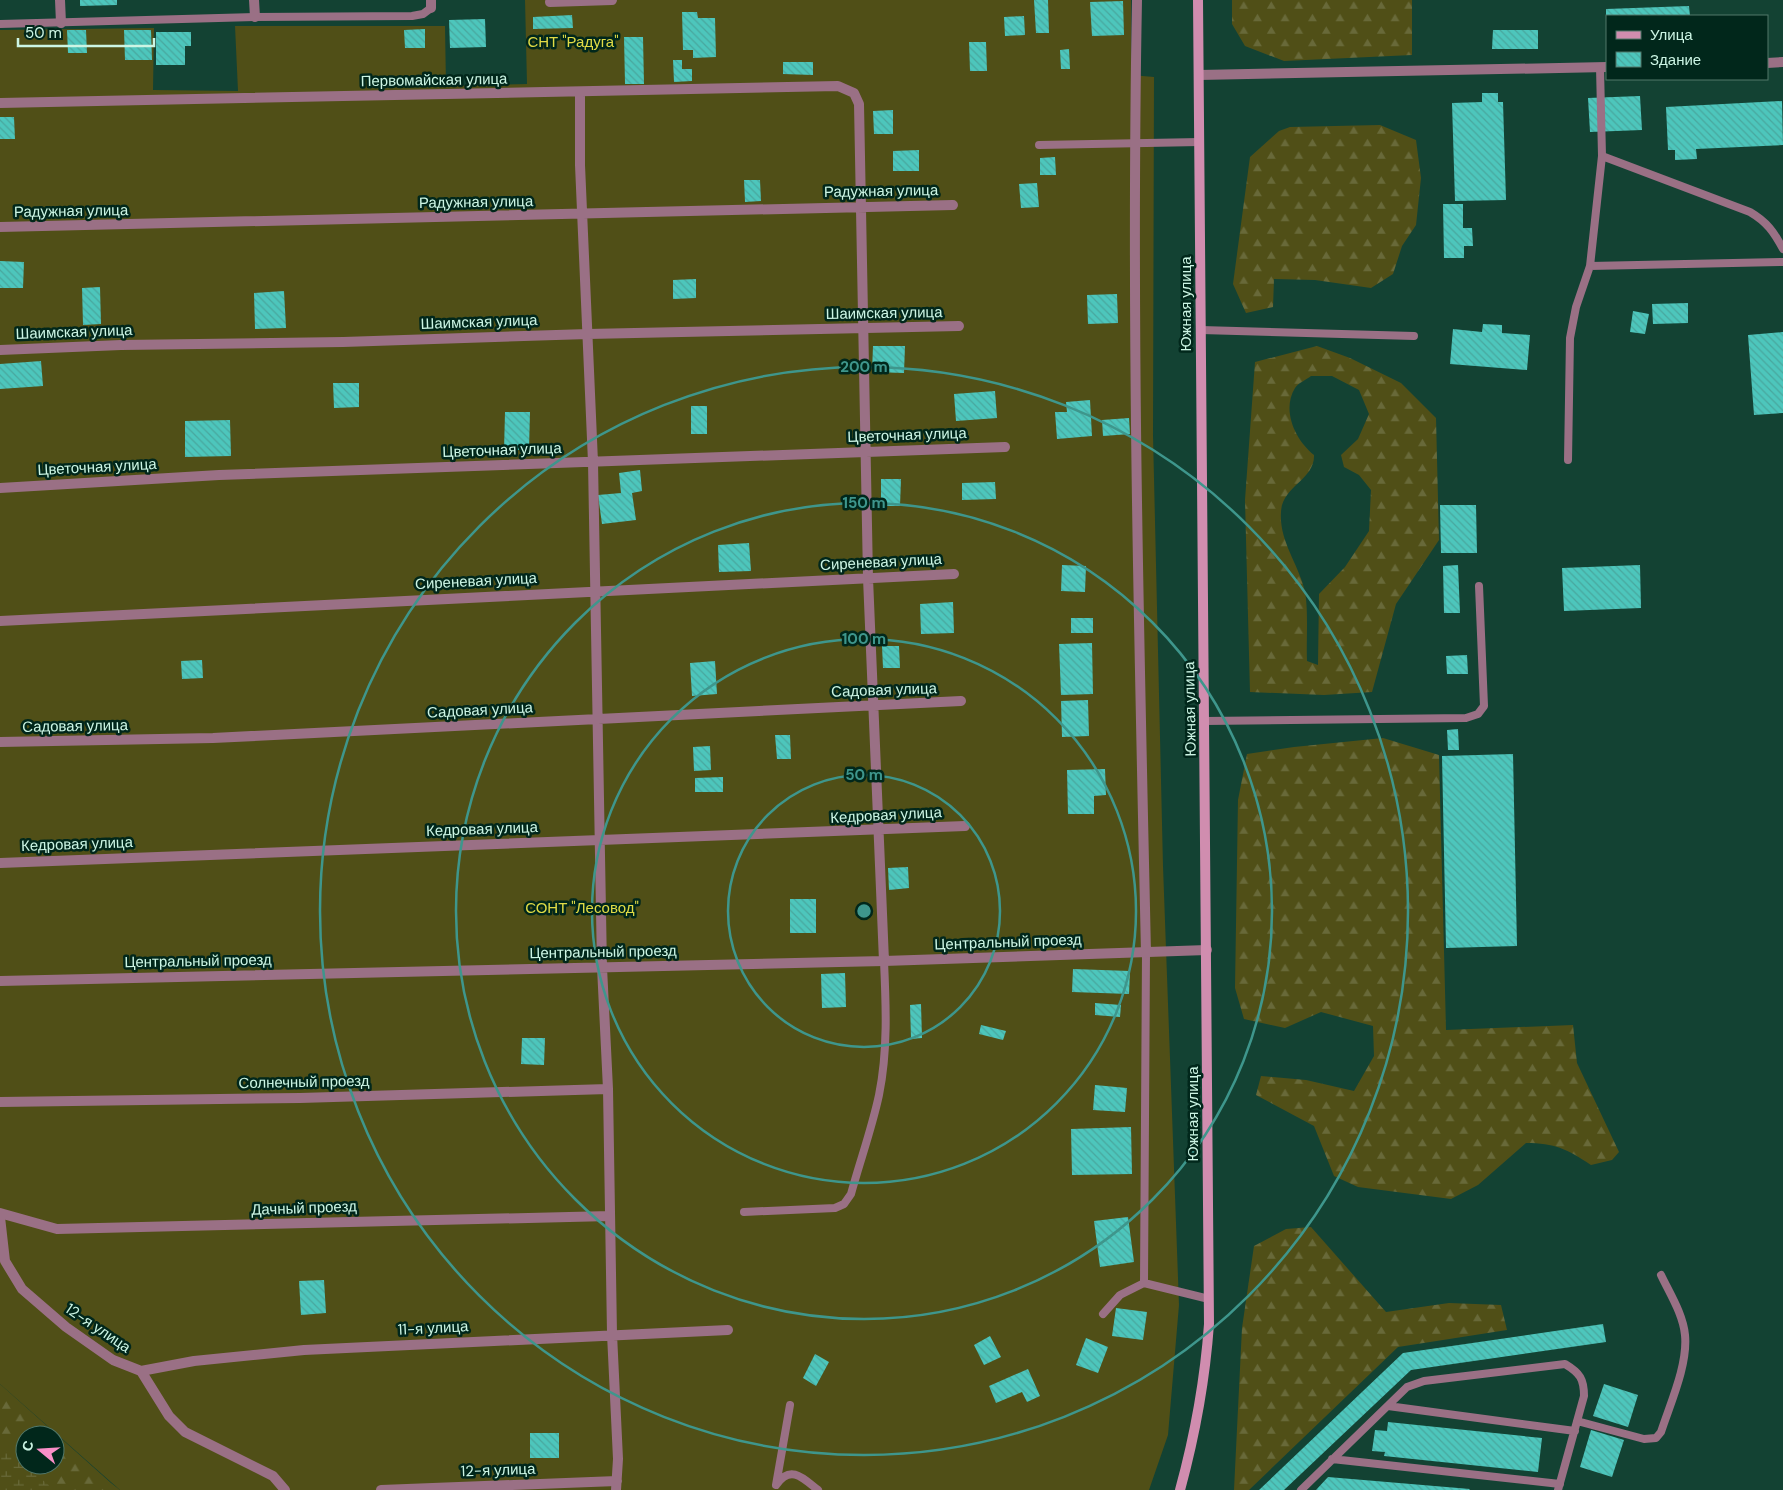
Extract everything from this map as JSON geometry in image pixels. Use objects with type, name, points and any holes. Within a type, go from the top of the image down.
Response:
[{"type":"main road","name":"Южная улица","points":[[1180,1490],[1198,1418],[1205,1372],[1208,1299],[1207,950],[1198,0]]},
{"type":"street","points":[[60,0],[61,23]]},
{"type":"street","points":[[254,0],[255,17]]},
{"type":"street","points":[[547,1],[612,0]]},
{"type":"street","points":[[1137,0],[1135,142],[1136,502],[1146,953]]},
{"type":"street","points":[[1768,63],[1783,62]]},
{"type":"street","points":[[1199,75],[1603,67]]},
{"type":"street","name":"Первомайская улица","points":[[0,103],[580,93],[838,86],[854,93],[859,104],[861,207]]},
{"type":"street","points":[[580,93],[582,214],[593,462],[602,967],[608,1089],[612,1334],[618,1460],[616,1485]]},
{"type":"street","name":"Радужная улица","points":[[0,227],[953,205]]},
{"type":"street","points":[[861,207],[868,578],[884,961]]},
{"type":"street","name":"Шаимская улица","points":[[0,350],[959,326]]},
{"type":"street","name":"Цветочная улица","points":[[0,488],[219,475],[1005,447]]},
{"type":"street","name":"Сиреневая улица","points":[[0,621],[596,590],[954,574]]},
{"type":"street","name":"Садовая улица","points":[[0,742],[223,737],[961,701]]},
{"type":"street","name":"Кедровая улица","points":[[0,863],[880,831],[965,826]]},
{"type":"street","name":"Центральный проезд","points":[[0,981],[884,961],[1207,950]]},
{"type":"street","name":"Солнечный проезд","points":[[0,1102],[300,1098],[608,1089]]},
{"type":"street","name":"Дачный проезд","points":[[0,1213],[57,1229],[610,1216]]},
{"type":"street","name":"12-я улица","points":[[0,1217],[5,1261],[22,1289],[66,1326],[113,1360],[140,1371],[169,1416],[185,1432],[273,1476],[285,1490]]},
{"type":"street","name":"11-я улица","points":[[140,1371],[194,1361],[304,1350],[728,1330]]},
{"type":"street","name":"12-я улица","points":[[381,1490],[616,1485]]},
{"type":"lane","points":[[0,24],[255,17],[412,16],[423,14],[431,4]]},
{"type":"lane","points":[[1568,460],[1570,338],[1576,307],[1590,266],[1602,156],[1603,67]]},
{"type":"lane","points":[[1039,145],[1200,142]]},
{"type":"lane","points":[[1602,156],[1750,212],[1764,220],[1773,230],[1783,250]]},
{"type":"lane","points":[[1590,266],[1783,262]]},
{"type":"lane","points":[[1201,330],[1414,336]]},
{"type":"lane","points":[[1205,721],[1466,718],[1478,714],[1484,706],[1479,586]]},
{"type":"lane","points":[[1144,1283],[1146,953]]},
{"type":"lane","points":[[744,1212],[835,1208],[844,1204],[851,1194],[879,1095],[884,1056],[886,1006],[884,961]]},
{"type":"lane","points":[[1577,1421],[1644,1439],[1656,1438],[1661,1432],[1685,1354],[1685,1334],[1677,1306],[1660,1275]]},
{"type":"lane","points":[[1103,1314],[1120,1295],[1144,1283],[1208,1299]]},
{"type":"lane","points":[[1301,1490],[1332,1459],[1407,1387],[1424,1381],[1565,1364],[1577,1371],[1584,1381],[1584,1396],[1559,1487],[1332,1459]]},
{"type":"lane","points":[[776,1488],[790,1405]]},
{"type":"lane","points":[[1388,1406],[1574,1431]]},
{"type":"lane","points":[[776,1488],[782,1477],[790,1474],[800,1476],[818,1490]]},
{"type":"green space","name":"СОНТ \"Лесовод\"","points":[[525,0],[1131,0],[1131,75],[1154,77],[1153,435],[1163,866],[1179,1305],[1168,1435],[1149,1490],[120,1490],[65,1441],[65,1425],[46,1425],[0,1384],[0,30],[154,28],[153,90],[238,91],[235,26],[445,26],[446,86],[527,84]]},
{"type":"green space","points":[[1232,0],[1412,0],[1412,55],[1284,61],[1245,46],[1232,24]]},
{"type":"green space","points":[[1380,125],[1416,140],[1421,178],[1416,225],[1402,246],[1393,274],[1371,288],[1315,280],[1274,279],[1273,307],[1246,313],[1233,284],[1250,157],[1279,131],[1290,127]]},
{"type":"green space","points":[[1317,346],[1350,358],[1401,383],[1436,418],[1439,540],[1396,604],[1372,692],[1324,695],[1250,692],[1245,500],[1255,362]],"holes":[[[1311,376],[1332,376],[1359,390],[1369,414],[1358,439],[1341,455],[1344,467],[1359,475],[1371,490],[1369,531],[1345,567],[1319,594],[1318,665],[1307,661],[1306,595],[1283,532],[1281,512],[1287,496],[1309,471],[1313,464],[1314,455],[1301,442],[1292,425],[1290,416],[1291,397],[1296,386]]]},
{"type":"green space","points":[[1383,738],[1439,755],[1446,1030],[1573,1025],[1577,1063],[1619,1152],[1612,1160],[1591,1165],[1560,1148],[1545,1144],[1526,1143],[1478,1185],[1451,1199],[1358,1187],[1334,1176],[1314,1126],[1256,1095],[1261,1076],[1306,1080],[1354,1091],[1374,1056],[1373,1026],[1321,1012],[1285,1028],[1244,1019],[1235,988],[1238,800],[1247,754]]},
{"type":"green space","points":[[1311,1227],[1386,1312],[1449,1303],[1501,1305],[1507,1330],[1398,1347],[1249,1490],[1234,1490],[1242,1328],[1254,1246],[1286,1229]]},
{"type":"green space","points":[[0,1384],[46,1425],[15,1425],[15,1475],[65,1475],[65,1442],[120,1490],[0,1490]]},
{"type":"green space","points":[[0,1446],[15,1458],[15,1475],[36,1475],[55,1490],[0,1490]]},
{"type":"building","points":[[80,0],[117,0],[117,5],[80,6]]},
{"type":"building","points":[[1034,0],[1048,0],[1049,33],[1036,33]]},
{"type":"building","points":[[1123,1],[1124,35],[1092,36],[1090,2]]},
{"type":"building","points":[[1689,6],[1690,15],[1606,15],[1606,9]]},
{"type":"building","points":[[682,12],[697,12],[698,18],[715,18],[716,57],[693,58],[693,50],[683,50]]},
{"type":"building","points":[[572,15],[573,28],[533,29],[533,17]]},
{"type":"building","points":[[1024,16],[1025,35],[1005,36],[1004,17]]},
{"type":"building","points":[[485,19],[486,47],[450,48],[449,20]]},
{"type":"building","points":[[425,29],[425,48],[405,48],[404,30]]},
{"type":"building","points":[[67,30],[86,30],[87,53],[68,53]]},
{"type":"building","points":[[124,30],[151,30],[152,60],[125,60]]},
{"type":"building","points":[[1493,30],[1538,30],[1538,49],[1492,49]]},
{"type":"building","points":[[156,32],[191,32],[191,46],[185,46],[185,65],[156,65]]},
{"type":"building","points":[[624,37],[643,37],[644,84],[625,84]]},
{"type":"building","points":[[969,42],[986,42],[987,71],[970,71]]},
{"type":"building","points":[[1069,49],[1070,69],[1061,69],[1060,50]]},
{"type":"building","points":[[673,60],[682,60],[682,69],[692,69],[692,81],[674,82]]},
{"type":"building","points":[[783,62],[813,62],[813,75],[783,74]]},
{"type":"building","points":[[1482,93],[1498,93],[1498,102],[1503,102],[1506,200],[1455,201],[1452,103],[1482,102]]},
{"type":"building","points":[[1640,96],[1642,130],[1590,132],[1588,98]]},
{"type":"building","points":[[1782,101],[1783,145],[1696,149],[1697,159],[1675,160],[1675,150],[1668,150],[1666,107]]},
{"type":"building","points":[[893,110],[893,134],[874,134],[873,111]]},
{"type":"building","points":[[0,117],[14,117],[15,139],[0,139]]},
{"type":"building","points":[[919,150],[919,171],[893,171],[893,151]]},
{"type":"building","points":[[1055,157],[1056,175],[1040,175],[1040,158]]},
{"type":"building","points":[[744,180],[760,180],[761,201],[745,202]]},
{"type":"building","points":[[1037,183],[1039,207],[1021,208],[1019,184]]},
{"type":"building","points":[[1443,204],[1463,204],[1463,228],[1472,228],[1473,246],[1464,246],[1464,258],[1444,258]]},
{"type":"building","points":[[0,261],[24,262],[23,288],[0,288]]},
{"type":"building","points":[[696,279],[696,298],[673,299],[673,280]]},
{"type":"building","points":[[100,287],[101,324],[83,325],[82,288]]},
{"type":"building","points":[[284,291],[286,328],[255,329],[254,293]]},
{"type":"building","points":[[1117,294],[1118,323],[1088,324],[1087,295]]},
{"type":"building","points":[[1688,303],[1688,323],[1653,324],[1652,304]]},
{"type":"building","points":[[1633,311],[1649,314],[1645,334],[1630,332]]},
{"type":"building","points":[[1483,324],[1502,325],[1502,333],[1530,335],[1527,370],[1450,364],[1453,329],[1482,332]]},
{"type":"building","points":[[1783,332],[1783,413],[1754,415],[1748,335]]},
{"type":"building","points":[[873,346],[905,346],[904,373],[872,372]]},
{"type":"building","points":[[41,361],[43,386],[0,389],[0,364]]},
{"type":"building","points":[[333,383],[359,383],[359,407],[334,408]]},
{"type":"building","points":[[995,391],[997,418],[956,421],[954,394]]},
{"type":"building","points":[[1090,400],[1092,436],[1057,439],[1055,412],[1067,412],[1066,402]]},
{"type":"building","points":[[691,406],[707,406],[707,434],[691,434]]},
{"type":"building","points":[[505,412],[530,412],[529,450],[504,450]]},
{"type":"building","points":[[1129,418],[1130,434],[1103,436],[1102,420]]},
{"type":"building","points":[[230,420],[231,456],[185,457],[185,421]]},
{"type":"building","points":[[640,470],[642,491],[632,493],[636,520],[602,524],[598,495],[621,493],[619,473]]},
{"type":"building","points":[[881,479],[901,479],[900,506],[881,506]]},
{"type":"building","points":[[995,482],[996,499],[962,500],[962,483]]},
{"type":"building","points":[[1440,505],[1476,505],[1477,553],[1441,553]]},
{"type":"building","points":[[749,543],[751,571],[719,572],[718,545]]},
{"type":"building","points":[[1062,565],[1086,566],[1085,592],[1061,591]]},
{"type":"building","points":[[1458,565],[1460,613],[1444,613],[1443,566]]},
{"type":"building","points":[[1640,565],[1641,608],[1564,611],[1562,568]]},
{"type":"building","points":[[953,602],[954,633],[921,634],[920,604]]},
{"type":"building","points":[[1071,618],[1093,618],[1093,633],[1071,633]]},
{"type":"building","points":[[1092,643],[1093,694],[1061,695],[1059,644]]},
{"type":"building","points":[[882,646],[899,646],[900,668],[883,668]]},
{"type":"building","points":[[1467,655],[1468,674],[1447,674],[1446,656]]},
{"type":"building","points":[[202,660],[203,678],[182,679],[181,661]]},
{"type":"building","points":[[715,661],[717,694],[692,696],[690,663]]},
{"type":"building","points":[[1088,700],[1089,736],[1062,737],[1061,701]]},
{"type":"building","points":[[1458,729],[1459,750],[1448,750],[1447,730]]},
{"type":"building","points":[[775,735],[790,735],[791,759],[777,759]]},
{"type":"building","points":[[710,746],[711,770],[694,771],[693,747]]},
{"type":"building","points":[[1513,754],[1517,946],[1446,948],[1442,756]]},
{"type":"building","points":[[1105,769],[1106,795],[1094,796],[1094,814],[1068,814],[1067,770]]},
{"type":"building","points":[[723,777],[723,792],[695,792],[695,778]]},
{"type":"building","points":[[908,867],[909,888],[889,890],[888,868]]},
{"type":"building","points":[[790,899],[816,899],[816,933],[790,933]]},
{"type":"building","points":[[1073,969],[1130,971],[1129,994],[1072,992]]},
{"type":"building","points":[[845,973],[846,1007],[822,1008],[821,974]]},
{"type":"building","points":[[1095,1003],[1121,1005],[1120,1017],[1095,1015]]},
{"type":"building","points":[[921,1004],[922,1038],[911,1039],[910,1005]]},
{"type":"building","points":[[981,1025],[1006,1031],[1003,1040],[979,1034]]},
{"type":"building","points":[[522,1038],[545,1038],[544,1065],[521,1064]]},
{"type":"building","points":[[1095,1085],[1127,1088],[1125,1112],[1093,1110]]},
{"type":"building","points":[[1131,1127],[1132,1174],[1072,1175],[1071,1129]]},
{"type":"building","points":[[1128,1217],[1134,1262],[1100,1267],[1094,1221]]},
{"type":"building","points":[[324,1280],[326,1313],[301,1315],[299,1281]]},
{"type":"building","points":[[1116,1308],[1147,1312],[1143,1340],[1112,1336]]},
{"type":"building","points":[[1603,1324],[1606,1342],[1411,1370],[1284,1490],[1259,1490],[1403,1353]]},
{"type":"building","points":[[990,1336],[1001,1357],[984,1365],[974,1345]]},
{"type":"building","points":[[1086,1338],[1108,1347],[1098,1373],[1076,1365]]},
{"type":"building","points":[[815,1354],[829,1362],[816,1386],[803,1378]]},
{"type":"building","points":[[1028,1369],[1040,1396],[1027,1402],[1022,1392],[996,1403],[989,1386]]},
{"type":"building","points":[[1604,1384],[1638,1395],[1628,1427],[1593,1416]]},
{"type":"building","points":[[1388,1422],[1542,1438],[1538,1472],[1384,1456],[1385,1452],[1372,1451],[1375,1430],[1387,1431]]},
{"type":"building","points":[[1591,1430],[1624,1440],[1612,1477],[1580,1467]]},
{"type":"building","points":[[530,1433],[559,1433],[559,1458],[530,1458]]},
{"type":"building","points":[[1328,1477],[1470,1489],[1316,1490]]},
{"type":"park label","name":"СНТ \"Радуга\"","points":[[573,42]]}]
